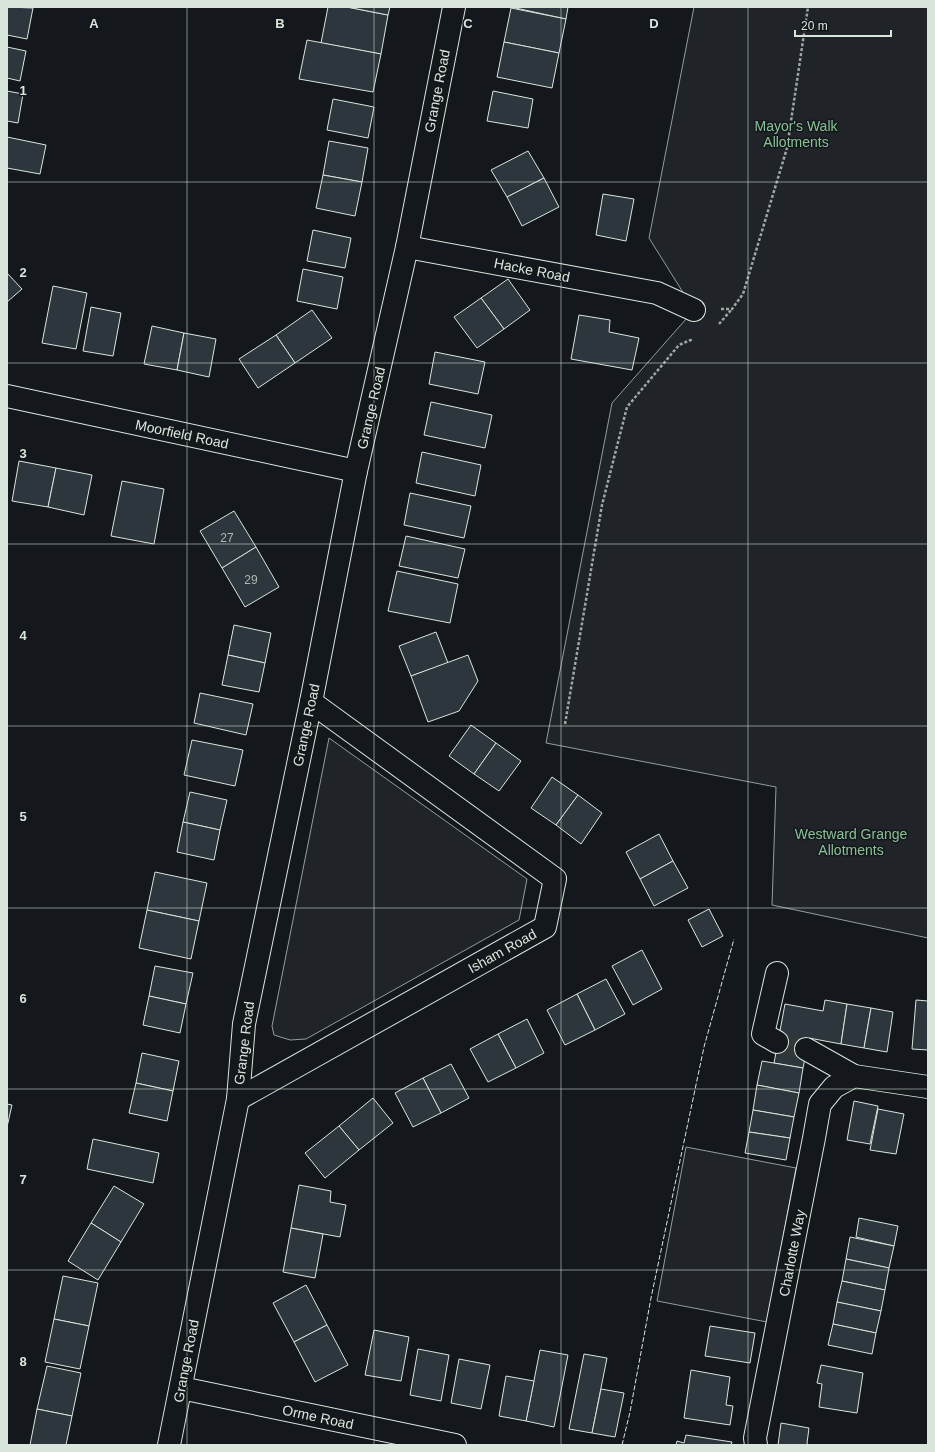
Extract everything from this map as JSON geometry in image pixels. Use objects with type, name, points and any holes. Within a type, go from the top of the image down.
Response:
[{"type":"street","name":"Grange Road","points":[[169,1445],[238,1099],[244,1024],[311,702],[356,471],[406,246],[454,7]]},
{"type":"street","name":"Hacke Road","points":[[406,246],[657,293],[694,310]]},
{"type":"street","name":"Moorfield Road","points":[[7,396],[356,471]]},
{"type":"street","name":"Isham Road","points":[[238,1099],[545,927],[555,878],[311,702]]},
{"type":"street","points":[[777,973],[763,1034],[777,1042]]},
{"type":"street","points":[[806,1049],[854,1076],[928,1087]]},
{"type":"street","name":"Charlotte Way","points":[[756,1445],[755,1438],[820,1104],[834,1087],[854,1076]]},
{"type":"street","name":"Orme Road","points":[[180,1388],[455,1445]]},
{"type":"path","points":[[715,328],[743,294],[787,148],[808,7]]},
{"type":"path","points":[[694,310],[732,309]]},
{"type":"path","points":[[565,724],[602,505],[628,407],[679,345],[693,338]]},
{"type":"green space","name":"Mayor's Walk Allotments","points":[[694,7],[928,7],[928,938],[772,905],[776,787],[546,743],[612,403],[694,310],[649,238]]},
{"type":"green space","points":[[329,738],[527,879],[519,920],[306,1039],[290,1040],[274,1035],[272,1026]]},
{"type":"green space","points":[[686,1147],[796,1168],[767,1322],[657,1301]]},
{"type":"building","points":[[7,7],[33,8],[27,39],[7,35]]},
{"type":"building","points":[[328,7],[347,7],[388,15],[381,54],[321,43]]},
{"type":"building","points":[[347,7],[390,7],[388,15]]},
{"type":"building","points":[[511,7],[568,7],[566,19]]},
{"type":"building","points":[[511,8],[566,19],[559,53],[504,42]]},
{"type":"building","points":[[307,40],[381,54],[373,92],[299,79]]},
{"type":"building","points":[[504,42],[559,53],[552,88],[497,77]]},
{"type":"building","points":[[7,47],[26,51],[20,81],[7,78]]},
{"type":"building","points":[[7,91],[23,94],[18,123],[7,121]]},
{"type":"building","points":[[493,91],[533,99],[528,128],[487,121]]},
{"type":"building","points":[[333,99],[374,107],[368,138],[327,130]]},
{"type":"building","points":[[7,137],[46,145],[40,174],[7,168]]},
{"type":"building","points":[[329,141],[368,148],[362,182],[323,175]]},
{"type":"building","points":[[528,151],[544,178],[507,197],[491,170]]},
{"type":"building","points":[[323,175],[362,182],[355,216],[316,208]]},
{"type":"building","points":[[544,178],[559,207],[522,226],[507,197]]},
{"type":"building","points":[[603,194],[634,199],[626,241],[596,235]]},
{"type":"building","points":[[313,230],[351,238],[345,268],[307,261]]},
{"type":"building","points":[[303,269],[343,277],[337,309],[297,301]]},
{"type":"building","points":[[7,273],[22,289],[7,302]]},
{"type":"building","points":[[508,279],[530,310],[504,329],[481,298]]},
{"type":"building","points":[[53,286],[87,293],[76,349],[42,343]]},
{"type":"building","points":[[481,298],[504,329],[477,348],[454,317]]},
{"type":"building","points":[[91,307],[121,313],[113,356],[83,351]]},
{"type":"building","points":[[312,310],[332,338],[295,363],[276,335]]},
{"type":"building","points":[[579,315],[610,320],[609,332],[639,338],[632,370],[571,359]]},
{"type":"building","points":[[152,326],[184,333],[177,370],[144,364]]},
{"type":"building","points":[[184,333],[216,339],[209,377],[177,370]]},
{"type":"building","points":[[276,335],[295,363],[258,388],[239,359]]},
{"type":"building","points":[[435,352],[485,362],[478,394],[429,384]]},
{"type":"building","points":[[431,402],[492,415],[485,448],[424,435]]},
{"type":"building","points":[[422,452],[481,465],[475,496],[416,483]]},
{"type":"building","points":[[19,461],[56,468],[48,507],[12,501]]},
{"type":"building","points":[[56,468],[92,475],[84,515],[48,507]]},
{"type":"building","points":[[122,481],[164,489],[154,544],[111,536]]},
{"type":"building","points":[[410,493],[471,506],[464,538],[404,525]]},
{"type":"building","points":[[234,511],[256,547],[222,568],[200,531]]},
{"type":"building","points":[[406,536],[465,549],[458,578],[399,566]]},
{"type":"building","points":[[256,547],[279,587],[245,607],[222,568]]},
{"type":"building","points":[[397,571],[458,584],[450,623],[388,611]]},
{"type":"building","points":[[234,625],[271,633],[265,663],[228,655]]},
{"type":"building","points":[[436,632],[448,663],[411,676],[399,646]]},
{"type":"building","points":[[228,655],[265,663],[259,692],[222,685]]},
{"type":"building","points":[[468,655],[478,681],[459,711],[428,722],[411,676]]},
{"type":"building","points":[[200,693],[253,704],[246,735],[194,723]]},
{"type":"building","points":[[471,725],[496,743],[474,774],[449,756]]},
{"type":"building","points":[[192,740],[243,750],[235,786],[184,775]]},
{"type":"building","points":[[496,743],[521,761],[499,791],[474,774]]},
{"type":"building","points":[[552,777],[578,795],[556,825],[531,808]]},
{"type":"building","points":[[190,792],[227,800],[220,830],[183,822]]},
{"type":"building","points":[[578,795],[602,813],[581,844],[556,825]]},
{"type":"building","points":[[183,822],[220,830],[214,860],[177,852]]},
{"type":"building","points":[[659,834],[673,861],[640,879],[626,852]]},
{"type":"building","points":[[673,861],[688,888],[654,906],[640,879]]},
{"type":"building","points":[[155,872],[207,883],[199,921],[147,910]]},
{"type":"building","points":[[709,909],[723,936],[702,947],[688,920]]},
{"type":"building","points":[[147,910],[199,921],[191,959],[139,948]]},
{"type":"building","points":[[642,950],[662,989],[633,1005],[612,966]]},
{"type":"building","points":[[155,966],[193,973],[186,1004],[149,996]]},
{"type":"building","points":[[606,979],[625,1014],[595,1030],[577,994]]},
{"type":"building","points":[[577,994],[595,1030],[565,1045],[547,1010]]},
{"type":"building","points":[[149,996],[186,1004],[180,1033],[143,1025]]},
{"type":"building","points":[[825,1000],[847,1004],[841,1044],[809,1038],[803,1068],[774,1063],[785,1004],[823,1011]]},
{"type":"building","points":[[916,1000],[928,1001],[928,1050],[912,1049]]},
{"type":"building","points":[[847,1004],[871,1008],[864,1048],[841,1044]]},
{"type":"building","points":[[871,1008],[893,1012],[887,1052],[864,1048]]},
{"type":"building","points":[[527,1019],[544,1053],[516,1068],[498,1034]]},
{"type":"building","points":[[498,1034],[516,1068],[488,1082],[470,1049]]},
{"type":"building","points":[[142,1053],[179,1061],[173,1091],[136,1083]]},
{"type":"building","points":[[762,1061],[803,1068],[799,1093],[757,1085]]},
{"type":"building","points":[[451,1064],[469,1098],[441,1113],[423,1078]]},
{"type":"building","points":[[423,1078],[441,1113],[413,1127],[395,1093]]},
{"type":"building","points":[[136,1083],[173,1091],[167,1121],[129,1113]]},
{"type":"building","points":[[757,1085],[799,1093],[794,1117],[753,1110]]},
{"type":"building","points":[[373,1098],[393,1123],[359,1150],[339,1126]]},
{"type":"building","points":[[854,1101],[878,1106],[870,1144],[847,1140]]},
{"type":"building","points":[[7,1104],[12,1105],[7,1127]]},
{"type":"building","points":[[878,1109],[904,1114],[896,1154],[870,1150]]},
{"type":"building","points":[[753,1110],[794,1117],[790,1138],[749,1132]]},
{"type":"building","points":[[339,1126],[359,1150],[325,1178],[305,1153]]},
{"type":"building","points":[[749,1132],[790,1138],[786,1160],[745,1153]]},
{"type":"building","points":[[93,1139],[159,1153],[153,1183],[87,1169]]},
{"type":"building","points":[[299,1185],[331,1191],[330,1202],[346,1205],[340,1237],[291,1228]]},
{"type":"building","points":[[114,1186],[144,1204],[121,1242],[91,1223]]},
{"type":"building","points":[[859,1218],[898,1226],[894,1246],[856,1237]]},
{"type":"building","points":[[91,1223],[121,1242],[98,1280],[68,1261]]},
{"type":"building","points":[[291,1228],[323,1234],[315,1278],[283,1272]]},
{"type":"building","points":[[850,1237],[894,1246],[889,1268],[846,1259]]},
{"type":"building","points":[[846,1259],[889,1268],[885,1290],[842,1281]]},
{"type":"building","points":[[63,1276],[98,1283],[89,1326],[54,1319]]},
{"type":"building","points":[[842,1281],[885,1290],[881,1311],[837,1302]]},
{"type":"building","points":[[306,1285],[327,1325],[294,1342],[273,1303]]},
{"type":"building","points":[[837,1302],[881,1311],[876,1333],[833,1324]]},
{"type":"building","points":[[54,1319],[89,1326],[80,1369],[45,1362]]},
{"type":"building","points":[[833,1324],[876,1333],[872,1354],[828,1345]]},
{"type":"building","points":[[327,1325],[348,1365],[315,1382],[294,1342]]},
{"type":"building","points":[[710,1326],[755,1333],[750,1363],[705,1356]]},
{"type":"building","points":[[374,1330],[409,1337],[401,1381],[365,1375]]},
{"type":"building","points":[[418,1349],[449,1355],[441,1401],[410,1395]]},
{"type":"building","points":[[540,1350],[568,1355],[554,1427],[526,1421]]},
{"type":"building","points":[[584,1354],[607,1358],[592,1433],[569,1429]]},
{"type":"building","points":[[459,1359],[490,1365],[481,1409],[451,1403]]},
{"type":"building","points":[[821,1365],[863,1373],[857,1413],[819,1407],[822,1384],[817,1383]]},
{"type":"building","points":[[47,1366],[81,1373],[72,1416],[37,1409]]},
{"type":"building","points":[[691,1370],[730,1377],[726,1405],[733,1406],[730,1425],[684,1418]]},
{"type":"building","points":[[506,1376],[534,1381],[526,1421],[499,1416]]},
{"type":"building","points":[[601,1389],[624,1393],[615,1437],[592,1433]]},
{"type":"building","points":[[37,1409],[72,1416],[66,1445],[30,1445]]},
{"type":"building","points":[[781,1423],[809,1428],[808,1445],[778,1445]]},
{"type":"building","points":[[686,1435],[732,1442],[731,1445],[676,1445],[677,1441],[684,1443]]},
{"type":"tunnel","points":[[777,1042],[806,1049]]},
{"type":"fence","points":[[622,1445],[630,1412],[651,1298],[704,1047],[734,939]]},
{"type":"park label","name":"Westward Grange Allotments","points":[[851,842]]}]
